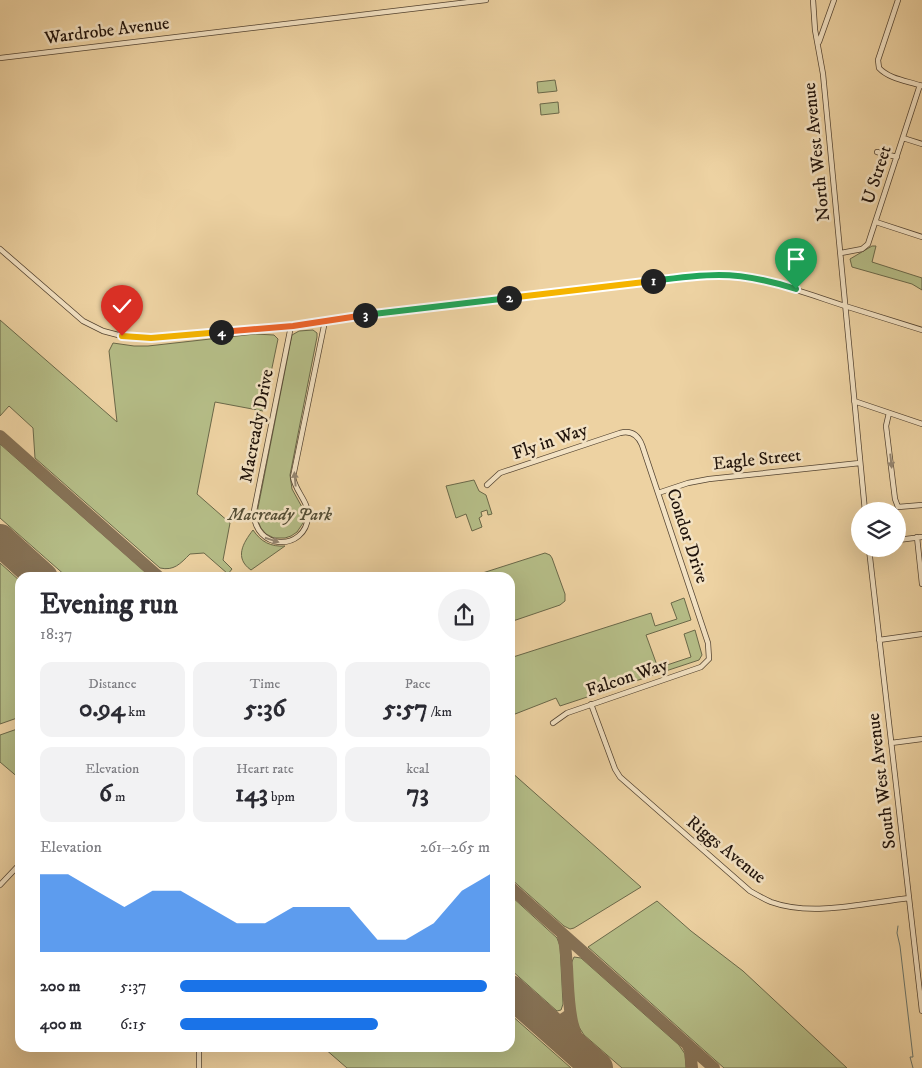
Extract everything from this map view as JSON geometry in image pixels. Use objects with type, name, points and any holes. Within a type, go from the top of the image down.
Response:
[{"type":"street","name":"Wardrobe Avenue","points":[[0,58],[486,0]]},
{"type":"street","name":"North West Avenue","points":[[813,0],[841,253],[864,502]]},
{"type":"street","points":[[818,43],[834,0]]},
{"type":"street","points":[[898,0],[878,60],[879,68],[890,76],[921,85]]},
{"type":"street","name":"U Street","points":[[841,253],[862,249],[868,244],[921,85]]},
{"type":"street","points":[[903,138],[922,144]]},
{"type":"street","points":[[877,152],[897,157]]},
{"type":"street","points":[[876,222],[922,237]]},
{"type":"street","points":[[0,249],[83,321],[103,331],[122,336],[151,338],[291,326],[325,320],[718,275],[748,277],[776,283],[922,330]]},
{"type":"street","name":"Macready Drive","points":[[291,326],[254,511],[255,524],[262,535],[273,542],[281,542],[299,536],[305,528],[308,519],[308,509],[296,487],[294,477],[325,320]]},
{"type":"street","points":[[854,400],[922,424]]},
{"type":"street","points":[[889,413],[886,426],[895,499],[898,507],[922,505]]},
{"type":"street","name":"Fly in Way","points":[[487,485],[494,476],[500,473],[625,432]]},
{"type":"street","name":"Condor Drive","points":[[625,432],[634,433],[639,438],[708,643],[709,658]]},
{"type":"street","name":"Eagle Street","points":[[658,493],[688,483],[709,479],[860,463]]},
{"type":"street","points":[[906,539],[920,537],[922,584]]},
{"type":"street","name":"South West Avenue","points":[[870,557],[922,1011]]},
{"type":"street","points":[[879,640],[922,634]]},
{"type":"street","name":"Falcon Way","points":[[553,723],[567,713],[591,704],[701,668],[709,658]]},
{"type":"street","name":"Riggs Avenue","points":[[591,704],[614,769],[620,777],[750,891],[770,901],[807,909],[909,898]]},
{"type":"street","points":[[891,743],[922,739]]},
{"type":"street","points":[[0,885],[15,870]]},
{"type":"street","points":[[199,1052],[199,1068]]},
{"type":"green space","points":[[555,80],[557,91],[538,93],[537,82]]},
{"type":"green space","points":[[558,102],[559,113],[541,115],[540,104]]},
{"type":"green space","points":[[872,246],[876,246],[872,262],[922,278],[922,290],[912,284],[852,267],[850,259]]},
{"type":"green space","points":[[0,320],[117,422],[109,351],[113,343],[148,346],[255,334],[274,335],[278,339],[263,411],[215,402],[197,494],[230,523],[223,560],[232,569],[230,572],[226,572],[204,553],[190,554],[173,568],[160,568],[35,458],[33,428],[9,406],[0,416]]},
{"type":"green space","name":"Macready Park","points":[[313,330],[317,333],[317,337],[290,475],[292,489],[303,509],[303,523],[297,532],[291,536],[274,538],[266,534],[261,528],[257,519],[257,513],[292,335],[299,331]]},
{"type":"green space","points":[[0,444],[145,572],[61,572],[0,518]]},
{"type":"green space","points":[[474,480],[479,491],[486,495],[492,514],[488,515],[487,510],[481,512],[482,516],[479,518],[482,527],[472,531],[466,514],[456,518],[446,486]]},
{"type":"green space","points":[[253,530],[259,538],[267,543],[275,546],[285,546],[251,570],[243,561],[242,550],[243,545]]},
{"type":"green space","points":[[545,553],[552,558],[565,594],[565,601],[560,605],[515,620],[515,572],[486,572]]},
{"type":"green space","points":[[0,563],[15,576],[15,719],[0,724]]},
{"type":"green space","points":[[684,598],[691,620],[646,635],[658,668],[691,657],[684,634],[695,630],[702,655],[699,660],[560,706],[556,698],[515,714],[515,656],[651,613],[655,626],[677,619],[671,603]]},
{"type":"green space","points":[[15,730],[15,775],[0,762],[0,735]]},
{"type":"green space","points":[[515,775],[641,887],[574,928],[570,929],[564,926],[515,882]]},
{"type":"green space","points":[[515,900],[557,938],[560,946],[563,1004],[561,1010],[557,1011],[515,973]]},
{"type":"green space","points":[[657,901],[691,931],[743,971],[847,1068],[724,1068],[588,947]]},
{"type":"green space","points":[[574,957],[581,958],[679,1045],[685,1054],[686,1068],[622,1068],[584,1035],[575,1017],[571,964]]},
{"type":"green space","points":[[515,1018],[571,1068],[347,1068],[329,1052],[515,1052]]},
{"type":"waterway","points":[[898,926],[897,933],[913,1057],[910,1057],[913,1068]]},
{"type":"taxiway","points":[[0,436],[153,572]]},
{"type":"taxiway","points":[[515,891],[714,1068]]},
{"type":"taxiway","points":[[562,933],[566,950],[571,1019],[579,1043],[594,1066]]},
{"type":"taxiway","points":[[540,1018],[556,1022],[570,1014]]},
{"type":"taxiway","points":[[687,1044],[690,1050],[692,1068]]},
{"type":"runway","points":[[0,540],[35,572]]},
{"type":"runway","points":[[515,995],[597,1068]]},
{"type":"route","points":[[122,336],[151,338],[293,326],[699,276],[729,275],[748,277],[796,289]]}]
